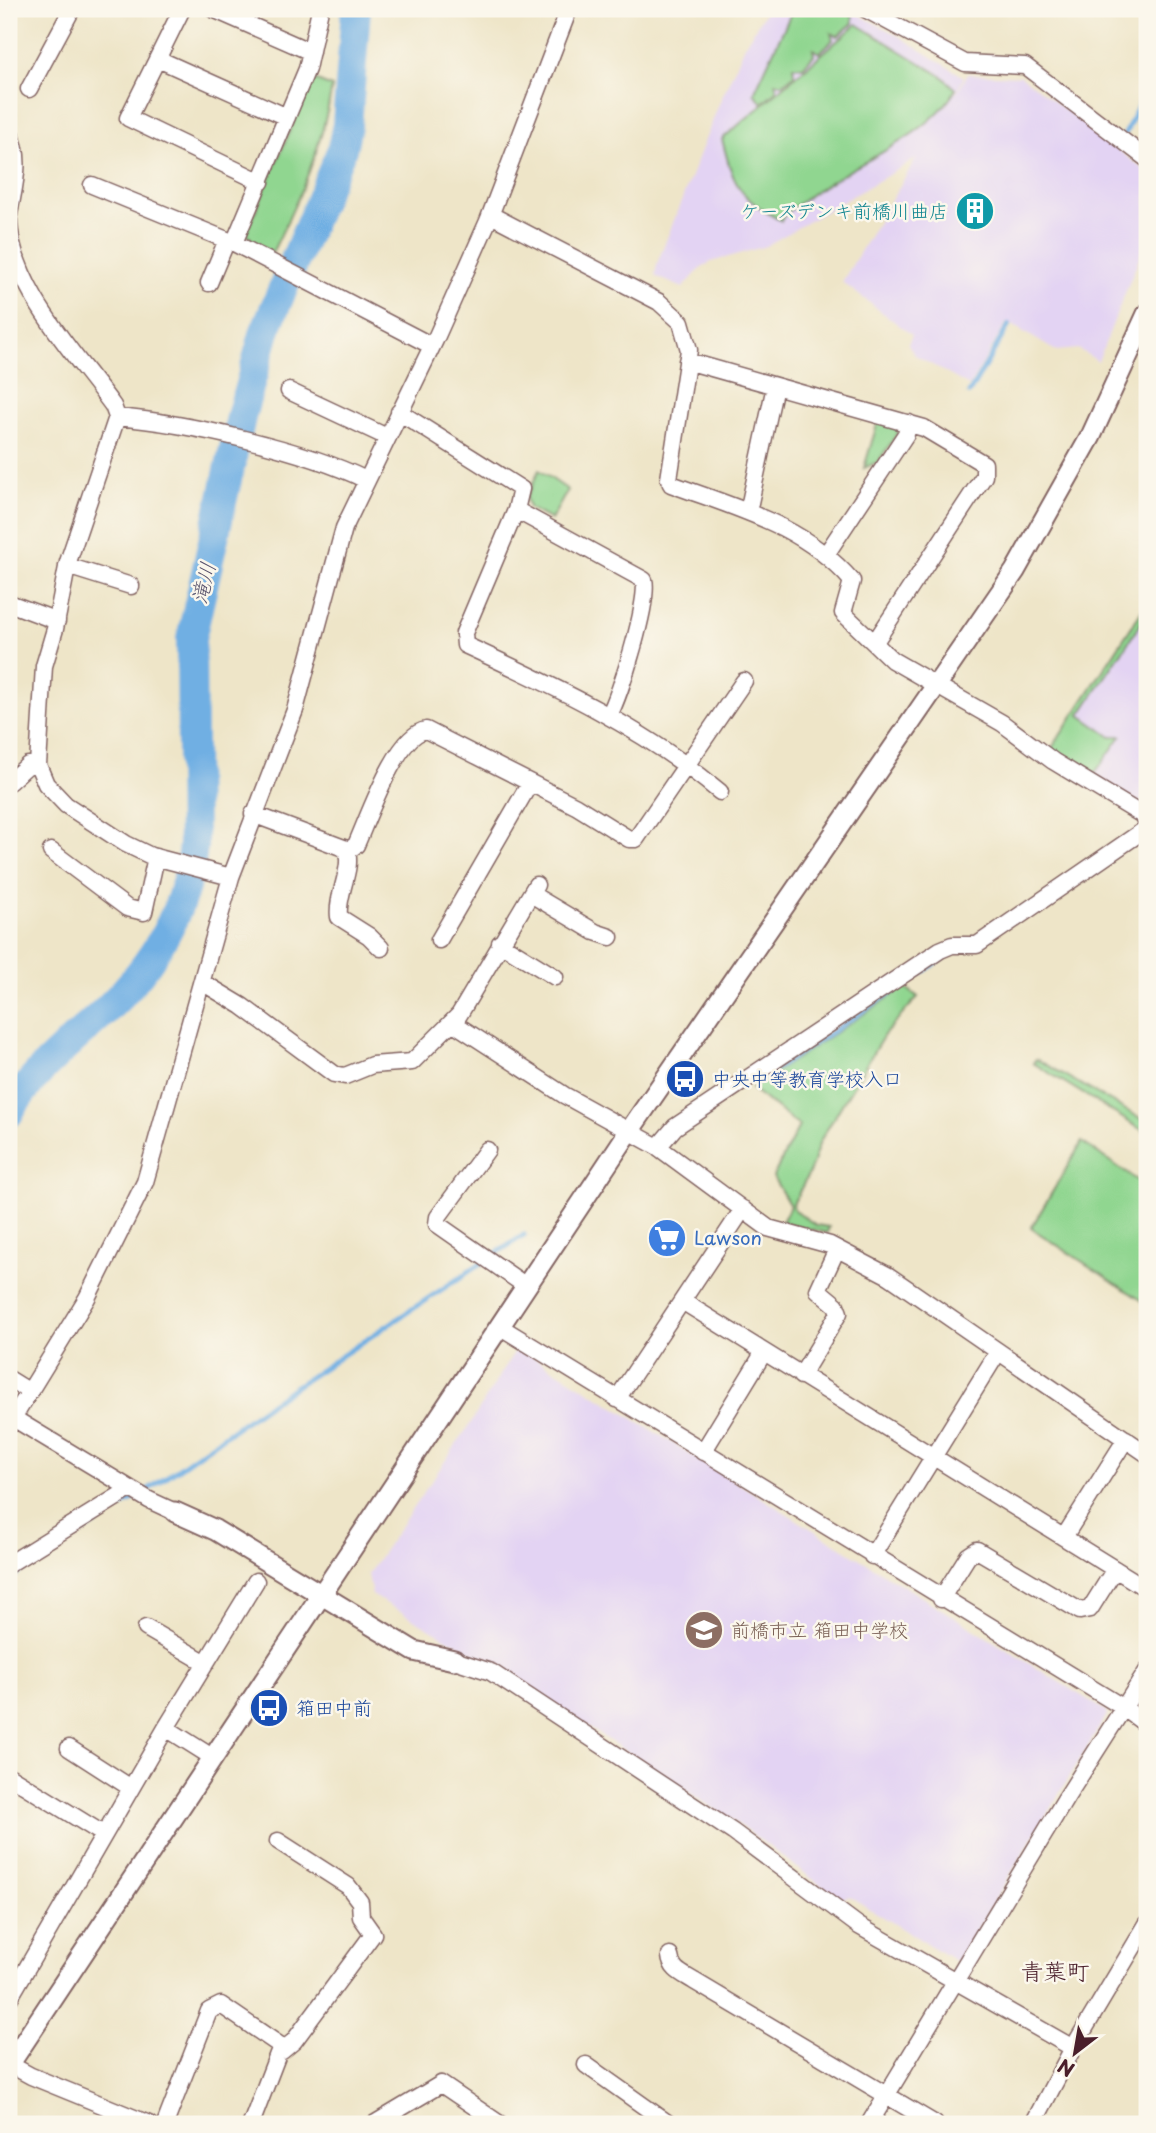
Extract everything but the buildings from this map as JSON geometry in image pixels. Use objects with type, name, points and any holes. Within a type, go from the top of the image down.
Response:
[{"type":"street","points":[[29,89],[72,9]]},
{"type":"street","points":[[183,9],[128,118],[261,182]]},
{"type":"street","points":[[212,9],[311,52]]},
{"type":"street","points":[[209,283],[261,182],[311,52],[320,9]]},
{"type":"street","points":[[569,9],[491,215],[432,346],[366,480],[338,547],[295,710],[230,877],[162,1132],[142,1190],[87,1298],[11,1421],[130,1489],[215,1531],[414,1651],[491,1672],[733,1832],[859,1926],[1073,2048]]},
{"type":"street","points":[[865,9],[965,63],[1025,66],[1147,159]]},
{"type":"street","points":[[158,59],[287,117]]},
{"type":"street","points":[[9,131],[17,146],[18,158],[9,217],[10,243],[19,272],[113,406],[117,417],[67,566],[57,621],[44,666],[38,765],[46,784],[72,810],[126,844],[159,858],[230,877]]},
{"type":"street","points":[[92,185],[230,241],[432,346]]},
{"type":"street","points":[[491,215],[659,302],[676,315],[686,334],[687,361],[669,479],[671,484],[786,527],[827,553],[852,581],[843,613],[892,660],[936,688],[1002,723],[1053,761],[1145,817],[977,945],[952,945],[940,950],[676,1127],[658,1147]]},
{"type":"street","points":[[149,2124],[30,2076],[9,2064],[630,1130],[1015,571],[1112,394],[1147,314]]},
{"type":"street","points":[[687,361],[909,423],[939,434],[980,460],[986,472],[875,642]]},
{"type":"street","points":[[748,512],[775,386]]},
{"type":"street","points":[[289,391],[387,437]]},
{"type":"street","points":[[399,412],[468,458],[519,486],[522,493],[464,633],[465,645],[609,715],[687,764],[720,792]]},
{"type":"street","points":[[117,417],[167,423],[261,445],[366,480]]},
{"type":"street","points":[[827,553],[906,434],[909,423]]},
{"type":"street","points":[[516,510],[643,580],[645,591],[631,651],[609,715]]},
{"type":"street","points":[[67,566],[131,586]]},
{"type":"street","points":[[9,603],[57,621]]},
{"type":"street","points":[[253,814],[346,850],[356,845],[384,780],[409,741],[421,730],[430,731],[633,839],[639,836],[744,681]]},
{"type":"street","points":[[9,782],[28,765],[38,765]]},
{"type":"street","points":[[439,940],[530,783]]},
{"type":"street","points":[[346,850],[349,862],[341,887],[339,917],[369,936],[381,948]]},
{"type":"street","points":[[51,851],[127,908],[144,912],[159,858]]},
{"type":"street","points":[[202,982],[242,1006],[339,1075],[372,1065],[412,1062],[452,1022],[533,890],[595,932],[610,937]]},
{"type":"street","points":[[500,943],[555,977]]},
{"type":"street","points":[[452,1022],[564,1095],[658,1147],[774,1231],[837,1249],[889,1276],[1147,1454]]},
{"type":"street","points":[[487,1150],[481,1153],[438,1217],[437,1224],[526,1286]]},
{"type":"street","points":[[617,1399],[743,1209]]},
{"type":"street","points":[[801,1376],[839,1313],[836,1305],[818,1290],[837,1249]]},
{"type":"street","points":[[682,1301],[1147,1589]]},
{"type":"street","points":[[499,1326],[941,1599],[1124,1708],[1147,1725]]},
{"type":"street","points":[[703,1452],[764,1352]]},
{"type":"street","points":[[872,1556],[998,1352]]},
{"type":"street","points":[[9,1379],[30,1392]]},
{"type":"street","points":[[1064,1537],[1126,1439]]},
{"type":"street","points":[[9,1564],[130,1489]]},
{"type":"street","points":[[941,1599],[968,1556],[977,1550],[1080,1611],[1090,1609],[1115,1569]]},
{"type":"street","points":[[9,1999],[103,1834],[256,1581]]},
{"type":"street","points":[[146,1628],[206,1663]]},
{"type":"street","points":[[869,2124],[1147,1671]]},
{"type":"street","points":[[166,1728],[212,1757]]},
{"type":"street","points":[[69,1748],[131,1788]]},
{"type":"street","points":[[9,1776],[103,1834]]},
{"type":"street","points":[[251,2124],[282,2051],[294,2040],[373,1934],[361,1917],[360,1902],[348,1886],[278,1842]]},
{"type":"street","points":[[1033,2124],[1073,2048],[1147,1924]]},
{"type":"street","points":[[670,1956],[671,1964],[685,1975],[935,2124]]},
{"type":"street","points":[[165,2124],[213,2007],[225,2006],[279,2043],[282,2051]]},
{"type":"street","points":[[586,2066],[669,2124]]},
{"type":"street","points":[[374,2124],[441,2084],[473,2116],[500,2124]]},
{"type":"shaded area","points":[[767,9],[848,9],[897,35],[964,77],[954,96],[968,74],[1021,76],[1147,172],[1147,238],[1098,361],[1078,349],[1056,351],[1007,322],[969,386],[915,355],[908,344],[912,335],[842,282],[916,159],[766,246],[711,262],[700,269],[683,288],[655,276],[657,264],[719,104],[746,43]]},
{"type":"shaded area","points":[[1147,613],[1147,800],[1135,804],[1095,780],[1094,773],[1120,736],[1111,736],[1080,715]]},
{"type":"shaded area","name":"前橋市立 箱田中学校","points":[[522,1350],[1106,1711],[1107,1715],[957,1962],[849,1896],[839,1899],[747,1830],[493,1665],[372,1595],[368,1574],[469,1426],[515,1351]]},
{"type":"green space","points":[[793,9],[848,9],[852,11],[853,23],[838,36],[831,33],[833,40],[819,53],[813,49],[814,55],[803,67],[793,66],[794,75],[783,84],[775,82],[777,90],[762,103],[754,93]]},
{"type":"green space","points":[[857,24],[943,77],[956,89],[927,123],[823,187],[791,209],[781,221],[755,204],[740,189],[730,169],[722,139]]},
{"type":"green space","points":[[312,79],[332,87],[322,132],[309,172],[272,253],[255,244],[246,233]]},
{"type":"green space","points":[[879,418],[896,424],[899,431],[878,462],[864,468]]},
{"type":"green space","points":[[539,470],[568,490],[551,520],[529,508],[526,498]]},
{"type":"green space","points":[[1147,603],[1147,614],[1080,715],[1110,736],[1121,736],[1095,773],[1095,780],[1050,751]]},
{"type":"green space","points":[[905,987],[918,997],[884,1035],[820,1141],[810,1171],[793,1204],[794,1210],[816,1225],[829,1227],[827,1233],[782,1222],[790,1206],[773,1177],[799,1126],[751,1088]]},
{"type":"green space","points":[[1036,1059],[1147,1122],[1147,1133],[1033,1063]]},
{"type":"green space","points":[[1082,1142],[1147,1187],[1147,1304],[1031,1228]]},
{"type":"waterway","name":"滝川","points":[[9,1113],[30,1083],[54,1057],[108,1008],[139,973],[165,934],[184,892],[193,846],[191,639],[242,413],[265,331],[342,149],[347,125],[356,9]]},
{"type":"waterway","points":[[1125,134],[1147,88]]},
{"type":"waterway","points":[[969,393],[1009,325]]},
{"type":"waterway","points":[[764,1077],[951,953]]},
{"type":"waterway","points":[[9,1579],[155,1485],[272,1402],[524,1235]]},
{"type":"place","name":"ケーズデンキ前橋川曲店","points":[[975,211]]},
{"type":"place","name":"中央中等教育学校入口","points":[[685,1079]]},
{"type":"place","name":"Lawson","points":[[667,1238]]},
{"type":"place","name":"前橋市立 箱田中学校","points":[[704,1630]]},
{"type":"place","name":"箱田中前","points":[[269,1708]]},
{"type":"district","name":"青葉町","points":[[1055,1972]]}]
